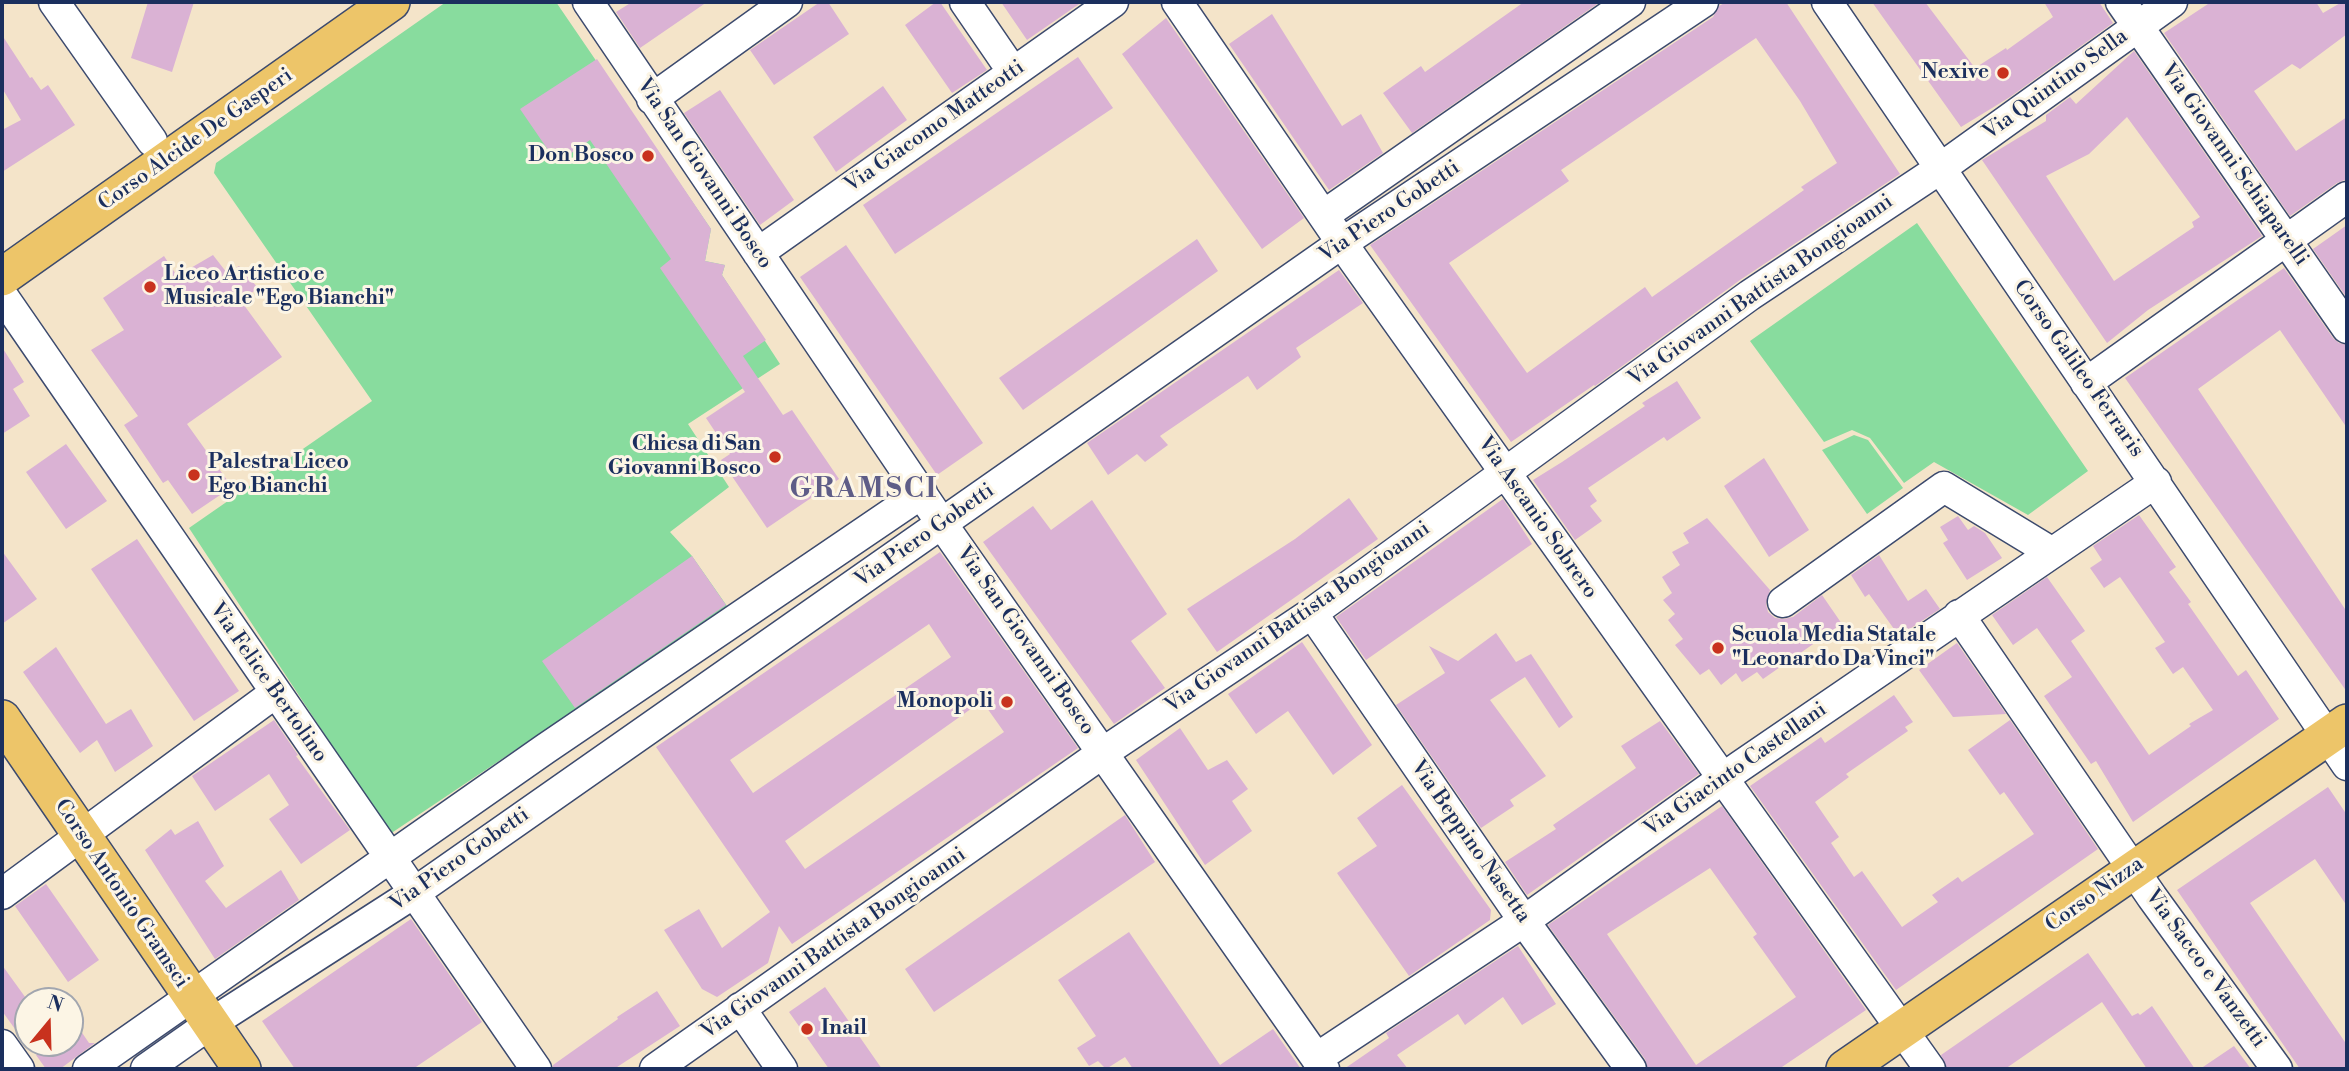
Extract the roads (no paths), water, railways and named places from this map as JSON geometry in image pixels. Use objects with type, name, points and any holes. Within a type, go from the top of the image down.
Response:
[{"type":"main road","name":"Corso Alcide De Gasperi","points":[[2,248],[347,2]]},
{"type":"main road","name":"Corso Alcide De Gasperi","points":[[2,277],[391,2]]},
{"type":"main road","name":"Corso Antonio Gramsci","points":[[2,719],[242,1069]]},
{"type":"main road","name":"Corso Nizza","points":[[1845,1069],[2133,869],[2341,742]]},
{"type":"street","points":[[54,2],[152,141]]},
{"type":"street","name":"Via San Giovanni Bosco","points":[[588,2],[942,524],[1321,1064]]},
{"type":"street","points":[[648,91],[756,2]]},
{"type":"street","points":[[648,91],[787,2]]},
{"type":"street","points":[[965,2],[1013,72]]},
{"type":"street","name":"Via Giacomo Matteotti","points":[[758,253],[1113,2]]},
{"type":"street","name":"Via Ascanio Sobrero","points":[[1177,2],[1342,243],[1930,1069]]},
{"type":"street","name":"Via Piero Gobetti","points":[[1324,215],[1630,2]]},
{"type":"street","name":"Via Piero Gobetti","points":[[88,1069],[414,893],[1342,243],[1703,2]]},
{"type":"street","name":"Corso Galileo Ferraris","points":[[1827,2],[2086,383],[2341,742]]},
{"type":"street","name":"Via Giovanni Schiaparelli","points":[[2121,2],[2347,328]]},
{"type":"street","name":"Via Quintino Sella","points":[[1941,168],[2172,2]]},
{"type":"street","name":"Via Giovanni Battista Bongioanni","points":[[655,1069],[1104,752],[1312,613],[1750,295],[1941,168]]},
{"type":"street","points":[[2086,383],[2347,197]]},
{"type":"street","name":"Via Felice Bertolino","points":[[2,295],[536,1069]]},
{"type":"street","name":"Via Giacinto Castellani","points":[[1321,1064],[1722,779],[2156,482]]},
{"type":"street","points":[[1783,602],[1944,488],[2051,552]]},
{"type":"street","name":"Via Piero Gobetti","points":[[146,1069],[200,1010],[389,857],[922,493]]},
{"type":"street","name":"Via Beppino Nasetta","points":[[1312,613],[1524,921],[1630,1069]]},
{"type":"street","name":"Via Sacco e Vanzetti","points":[[1959,615],[2133,869],[2277,1069]]},
{"type":"street","points":[[2,894],[275,693]]},
{"type":"street","points":[[740,1008],[782,1069]]},
{"type":"street","points":[[2,1045],[19,1069]]},
{"type":"place","name":"Nexive","points":[[2003,73]]},
{"type":"place","name":"Don Bosco","points":[[648,156]]},
{"type":"place","name":"Liceo Artistico e Musicale \"Ego Bianchi\"","points":[[150,287]]},
{"type":"place","name":"Chiesa di San Giovanni Bosco","points":[[775,457]]},
{"type":"place","name":"Palestra Liceo Ego Bianchi","points":[[194,475]]},
{"type":"place","name":"Scuola Media Statale \"Leonardo Da Vinci\"","points":[[1718,648]]},
{"type":"place","name":"Monopoli","points":[[1007,702]]},
{"type":"place","name":"Inail","points":[[807,1029]]},
{"type":"district","name":"GRAMSCI","points":[[864,490]]}]
